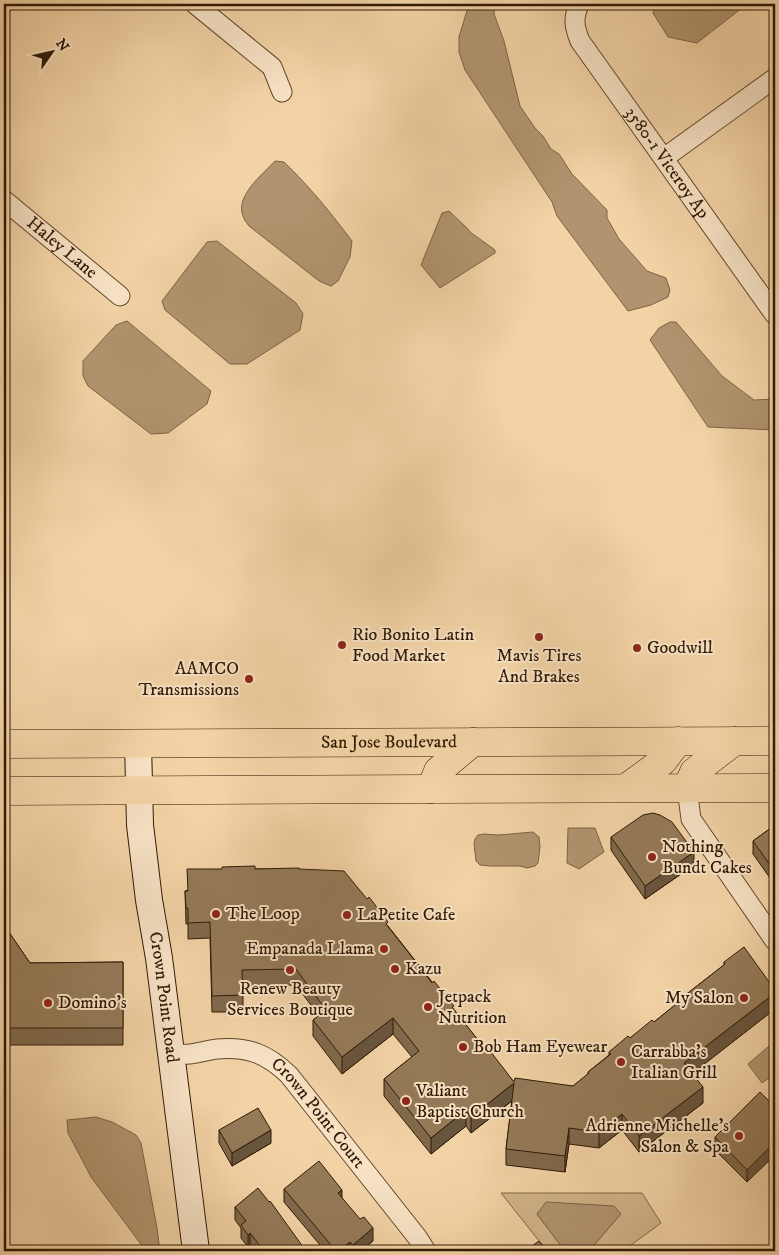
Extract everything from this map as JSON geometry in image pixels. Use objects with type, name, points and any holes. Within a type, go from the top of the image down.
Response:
[{"type":"main road","points":[[626,788],[663,761],[678,741]]},
{"type":"main road","points":[[687,788],[694,772],[734,741]]},
{"type":"main road","name":"San Jose Boulevard","points":[[4,744],[775,741]]},
{"type":"main road","points":[[431,789],[438,771],[473,742]]},
{"type":"main road","points":[[4,791],[775,788]]},
{"type":"street","points":[[195,4],[272,67],[282,92]]},
{"type":"street","name":"3580-1 Viceroy Ap","points":[[578,4],[574,27],[580,41],[775,315]]},
{"type":"street","points":[[664,158],[775,78]]},
{"type":"street","name":"Haley Lane","points":[[4,200],[120,296]]},
{"type":"street","name":"Crown Point Road","points":[[138,743],[142,844],[159,958],[196,1251]]},
{"type":"street","points":[[687,788],[692,820],[775,941]]},
{"type":"street","name":"Crown Point Court","points":[[170,1053],[188,1054],[218,1049],[248,1050],[269,1058],[277,1064],[289,1075],[426,1251]]},
{"type":"shaded area","points":[[469,4],[495,4],[494,14],[504,41],[520,106],[551,149],[559,154],[572,174],[607,210],[607,218],[619,239],[647,271],[666,278],[670,290],[668,297],[651,305],[628,311],[557,216],[552,202],[465,70],[459,52],[459,37]]},
{"type":"shaded area","points":[[656,4],[747,4],[697,43],[668,37],[653,13]]},
{"type":"shaded area","points":[[275,161],[284,162],[293,171],[320,200],[352,241],[350,257],[338,281],[331,286],[319,281],[249,226],[243,217],[242,208],[246,194],[257,179]]},
{"type":"shaded area","points":[[449,211],[470,232],[495,250],[495,253],[440,288],[421,265],[442,213]]},
{"type":"shaded area","points":[[217,241],[296,303],[303,314],[300,330],[247,364],[230,364],[165,310],[162,301],[207,242]]},
{"type":"shaded area","points":[[127,321],[211,391],[207,404],[168,433],[151,434],[88,386],[83,376],[83,361],[116,325]]},
{"type":"shaded area","points":[[670,322],[676,322],[722,376],[754,400],[775,399],[775,430],[708,427],[650,340],[659,328]]},
{"type":"shaded area","points":[[568,828],[595,828],[604,852],[579,869],[567,863]]},
{"type":"shaded area","points":[[533,832],[539,837],[540,847],[538,863],[535,866],[527,868],[520,866],[490,866],[480,865],[476,861],[474,844],[478,835]]},
{"type":"shaded area","points":[[775,1041],[775,1074],[762,1083],[748,1064]]},
{"type":"shaded area","points":[[96,1117],[112,1122],[136,1135],[141,1143],[160,1251],[146,1251],[91,1177],[68,1133],[67,1120]]},
{"type":"shaded area","points":[[501,1193],[642,1193],[661,1223],[623,1251],[589,1251],[620,1214],[537,1214],[565,1251],[547,1251]]},
{"type":"shaded area","points":[[546,1202],[614,1206],[621,1214],[589,1251],[565,1251],[537,1214]]},
{"type":"building","name":"Nothing Bundt Cakes","points":[[653,813],[672,822],[694,852],[645,886],[611,837],[643,815]]},
{"type":"building","points":[[775,825],[775,872],[753,841]]},
{"type":"building","points":[[255,866],[255,869],[299,868],[344,871],[367,899],[369,897],[388,922],[386,924],[432,983],[434,981],[485,1049],[487,1047],[514,1082],[515,1078],[573,1086],[611,1054],[609,1052],[628,1036],[630,1038],[652,1020],[654,1022],[744,947],[775,990],[775,993],[684,1063],[703,1087],[639,1136],[622,1114],[599,1132],[569,1128],[565,1156],[506,1149],[514,1083],[471,1117],[466,1110],[431,1138],[384,1079],[419,1051],[393,1018],[342,1057],[313,1020],[326,1010],[296,969],[242,970],[243,995],[212,996],[210,922],[188,923],[185,891],[188,891],[187,869],[222,869],[222,867]]},
{"type":"building","points":[[4,925],[30,963],[123,962],[123,1028],[4,1028]]},
{"type":"building","points":[[760,1092],[775,1107],[775,1142],[747,1170],[715,1137]]},
{"type":"building","points":[[258,1108],[271,1130],[232,1153],[219,1130]]},
{"type":"building","points":[[319,1161],[342,1190],[338,1193],[360,1219],[364,1217],[373,1228],[353,1245],[350,1242],[338,1251],[336,1251],[284,1189]]},
{"type":"building","points":[[258,1188],[270,1201],[306,1251],[264,1251],[250,1233],[248,1235],[241,1225],[246,1221],[235,1207]]},
{"type":"building","points":[[539,1241],[547,1251],[525,1251]]},
{"type":"place","name":"Mavis Tires And Brakes","points":[[539,637]]},
{"type":"place","name":"Rio Bonito Latin Food Market","points":[[342,645]]},
{"type":"place","name":"Goodwill","points":[[637,648]]},
{"type":"place","name":"AAMCO Transmissions","points":[[249,679]]},
{"type":"place","name":"Nothing Bundt Cakes","points":[[652,857]]},
{"type":"place","name":"The Loop","points":[[216,914]]},
{"type":"place","name":"LaPetite Cafe","points":[[347,915]]},
{"type":"place","name":"Empanada Llama","points":[[384,949]]},
{"type":"place","name":"Kazu","points":[[395,969]]},
{"type":"place","name":"Renew Beauty Services Boutique","points":[[290,970]]},
{"type":"place","name":"My Salon","points":[[744,998]]},
{"type":"place","name":"Domino's","points":[[48,1003]]},
{"type":"place","name":"Jetpack Nutrition","points":[[428,1007]]},
{"type":"place","name":"Bob Ham Eyewear","points":[[463,1047]]},
{"type":"place","name":"Carrabba's Italian Grill","points":[[621,1062]]},
{"type":"place","name":"Valiant Baptist Church","points":[[406,1101]]},
{"type":"place","name":"Adrienne Michelle's Salon & Spa","points":[[739,1136]]}]
